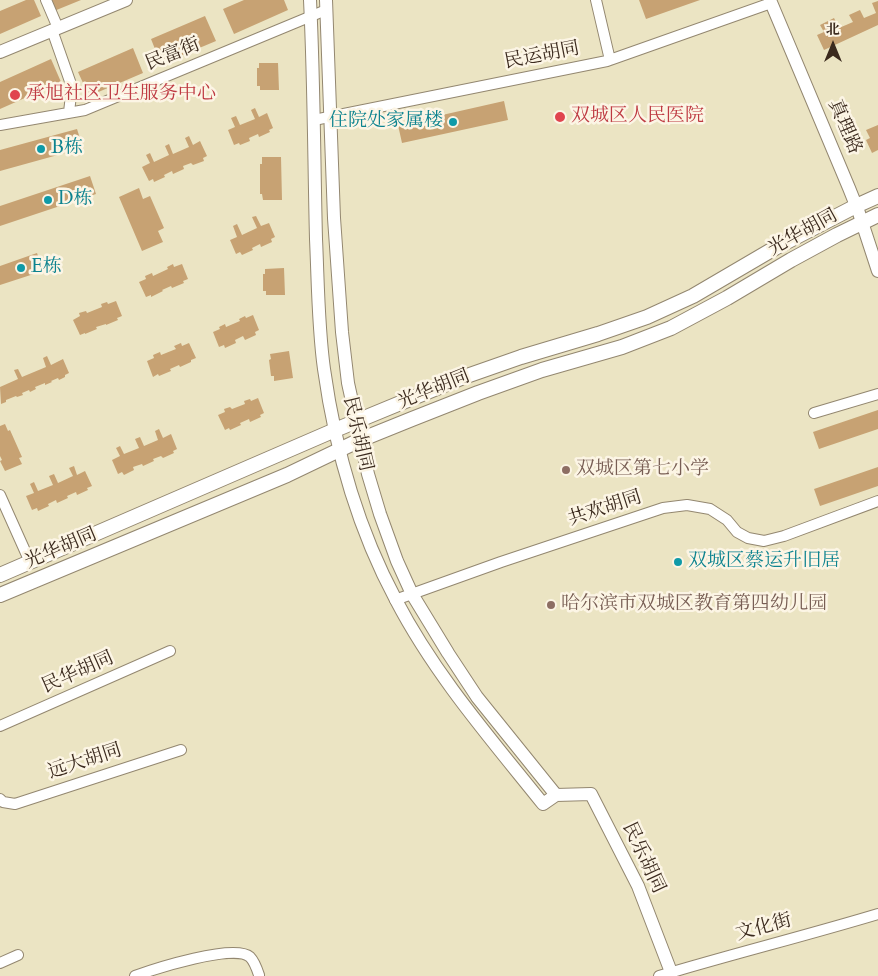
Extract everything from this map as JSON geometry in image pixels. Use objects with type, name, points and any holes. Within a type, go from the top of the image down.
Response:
[{"type":"main road","name":"光华胡同","points":[[0,575],[335,430],[461,378],[646,317],[693,296],[775,248],[878,196]]},
{"type":"main road","name":"光华胡同","points":[[0,595],[287,475],[360,440],[478,393],[542,370],[622,347],[671,328],[837,234],[878,215]]},
{"type":"street","points":[[46,0],[72,88],[69,112]]},
{"type":"street","points":[[0,52],[126,0]]},
{"type":"street","name":"民乐胡同","points":[[310,0],[317,270],[324,369],[335,430],[360,518],[379,567],[413,631],[460,701],[543,804],[556,795],[591,794],[638,886],[665,974]]},
{"type":"street","points":[[596,0],[610,60]]},
{"type":"street","name":"民运胡同","points":[[314,120],[610,60],[770,1]]},
{"type":"street","name":"真理路","points":[[770,1],[856,206],[878,271]]},
{"type":"street","name":"民乐胡同","points":[[326,5],[338,283],[348,383],[368,474],[397,561],[412,594],[477,697],[556,795]]},
{"type":"street","name":"民富街","points":[[0,125],[85,110],[311,17],[326,5]]},
{"type":"street","points":[[814,413],[878,394]]},
{"type":"street","points":[[0,495],[30,562]]},
{"type":"street","name":"共欢胡同","points":[[395,600],[501,562],[663,508],[688,505],[710,509],[727,520],[737,532],[748,538],[764,541],[784,536],[878,501]]},
{"type":"street","name":"民华胡同","points":[[0,726],[170,651]]},
{"type":"street","name":"远大胡同","points":[[0,800],[15,804],[181,750]]},
{"type":"street","name":"文化街","points":[[665,974],[878,914]]},
{"type":"street","points":[[134,976],[192,958],[223,954],[245,954],[252,958],[259,975]]},
{"type":"street","points":[[0,963],[18,956]]},
{"type":"building","points":[[26,0],[34,0],[41,16],[0,34],[0,11]]},
{"type":"building","points":[[50,0],[81,0],[54,11]]},
{"type":"building","points":[[244,0],[284,0],[288,10],[234,34],[223,9]]},
{"type":"building","points":[[639,0],[700,0],[646,19]]},
{"type":"building","points":[[878,1],[878,25],[824,50],[817,35],[824,32],[820,25],[834,18],[839,28],[853,22],[849,15],[860,10],[864,18],[876,13],[872,3]]},
{"type":"building","points":[[205,16],[216,41],[161,64],[151,39]]},
{"type":"building","points":[[133,48],[143,73],[89,96],[78,72]]},
{"type":"building","name":"承旭社区卫生服务中心","points":[[51,59],[61,82],[0,109],[0,82]]},
{"type":"building","points":[[259,63],[278,63],[279,90],[260,90],[260,86],[257,86],[257,68],[259,68]]},
{"type":"building","name":"住院处家属楼","points":[[504,101],[508,120],[402,143],[398,125]]},
{"type":"building","points":[[255,108],[259,117],[267,113],[273,128],[269,130],[270,132],[259,137],[258,134],[249,138],[250,141],[234,145],[228,130],[235,127],[231,118],[236,116],[240,125],[255,119],[251,110]]},
{"type":"building","points":[[878,125],[878,150],[872,153],[866,140],[870,138],[866,130]]},
{"type":"building","name":"B栋","points":[[77,129],[83,148],[0,171],[0,150]]},
{"type":"building","points":[[189,136],[193,145],[200,141],[207,156],[203,158],[204,161],[183,166],[184,169],[173,174],[172,171],[154,182],[153,179],[149,181],[142,167],[150,163],[146,155],[150,153],[154,162],[169,155],[165,146],[169,144],[173,154],[189,147],[185,138]]},
{"type":"building","points":[[262,157],[281,157],[282,200],[263,200],[262,194],[260,194],[260,164],[262,164]]},
{"type":"building","name":"D栋","points":[[90,176],[96,194],[0,226],[0,206]]},
{"type":"building","points":[[139,188],[143,199],[150,196],[164,228],[158,231],[163,242],[142,251],[119,197]]},
{"type":"building","points":[[256,216],[261,226],[269,223],[275,237],[271,239],[272,242],[261,247],[260,244],[242,255],[240,252],[236,254],[230,240],[237,237],[233,226],[237,224],[242,235],[257,228],[252,217]]},
{"type":"building","name":"E栋","points":[[37,253],[43,271],[0,285],[0,266]]},
{"type":"building","points":[[173,264],[174,267],[182,264],[188,279],[183,281],[184,283],[172,288],[171,286],[151,297],[151,295],[146,297],[139,282],[146,279],[145,276],[152,273],[153,276],[168,269],[167,267]]},
{"type":"building","points":[[284,268],[285,295],[266,295],[266,291],[263,291],[263,274],[265,274],[265,269]]},
{"type":"building","points":[[116,301],[122,316],[117,318],[118,320],[96,327],[97,329],[80,335],[73,320],[80,316],[79,313],[86,311],[87,313],[102,307],[101,304]]},
{"type":"building","points":[[253,315],[259,330],[255,332],[256,335],[245,340],[243,336],[235,340],[236,343],[225,348],[224,345],[219,347],[213,332],[225,324],[226,327],[240,321],[239,319],[245,316],[246,318]]},
{"type":"building","points":[[181,343],[182,346],[189,343],[196,358],[180,367],[179,365],[170,369],[171,371],[153,377],[147,361],[154,358],[153,355],[160,352],[161,355],[176,349],[174,346]]},
{"type":"building","points":[[289,351],[293,378],[274,381],[274,376],[271,376],[270,354]]},
{"type":"building","points":[[47,356],[51,365],[63,359],[69,373],[59,380],[58,378],[45,385],[45,383],[35,387],[36,389],[22,393],[23,395],[6,400],[6,402],[1,404],[0,387],[18,379],[14,370],[18,369],[22,377],[46,367],[43,358]]},
{"type":"building","points":[[258,398],[264,413],[260,415],[261,417],[250,422],[249,419],[240,423],[241,425],[225,430],[218,415],[225,412],[224,409],[230,407],[232,409],[245,404],[244,401]]},
{"type":"building","points":[[878,410],[878,429],[819,449],[813,432]]},
{"type":"building","points":[[5,424],[8,431],[10,430],[22,457],[19,458],[22,464],[5,471],[0,461],[2,460],[0,456],[0,426]]},
{"type":"building","points":[[159,429],[163,438],[171,434],[177,449],[173,451],[174,453],[163,458],[161,456],[153,459],[154,461],[143,466],[142,464],[133,467],[134,470],[124,475],[122,472],[118,474],[112,460],[120,456],[116,448],[120,446],[124,454],[139,448],[135,439],[140,437],[144,446],[158,440],[155,431]]},
{"type":"building","points":[[74,466],[77,475],[85,471],[92,486],[77,495],[76,492],[67,496],[68,498],[57,503],[56,500],[38,511],[37,508],[32,510],[26,496],[34,493],[30,484],[34,482],[38,491],[53,485],[49,476],[54,474],[58,483],[73,476],[69,468]]},
{"type":"building","points":[[878,467],[878,486],[820,506],[814,489]]},
{"type":"place","name":"承旭社区卫生服务中心","points":[[15,95]]},
{"type":"place","name":"双城区人民医院","points":[[560,117]]},
{"type":"place","name":"住院处家属楼","points":[[453,122]]},
{"type":"place","name":"B栋","points":[[41,149]]},
{"type":"place","name":"D栋","points":[[48,200]]},
{"type":"place","name":"E栋","points":[[21,268]]},
{"type":"place","name":"双城区第七小学","points":[[566,470]]},
{"type":"place","name":"双城区蔡运升旧居","points":[[678,562]]},
{"type":"place","name":"哈尔滨市双城区教育第四幼儿园","points":[[551,605]]}]
